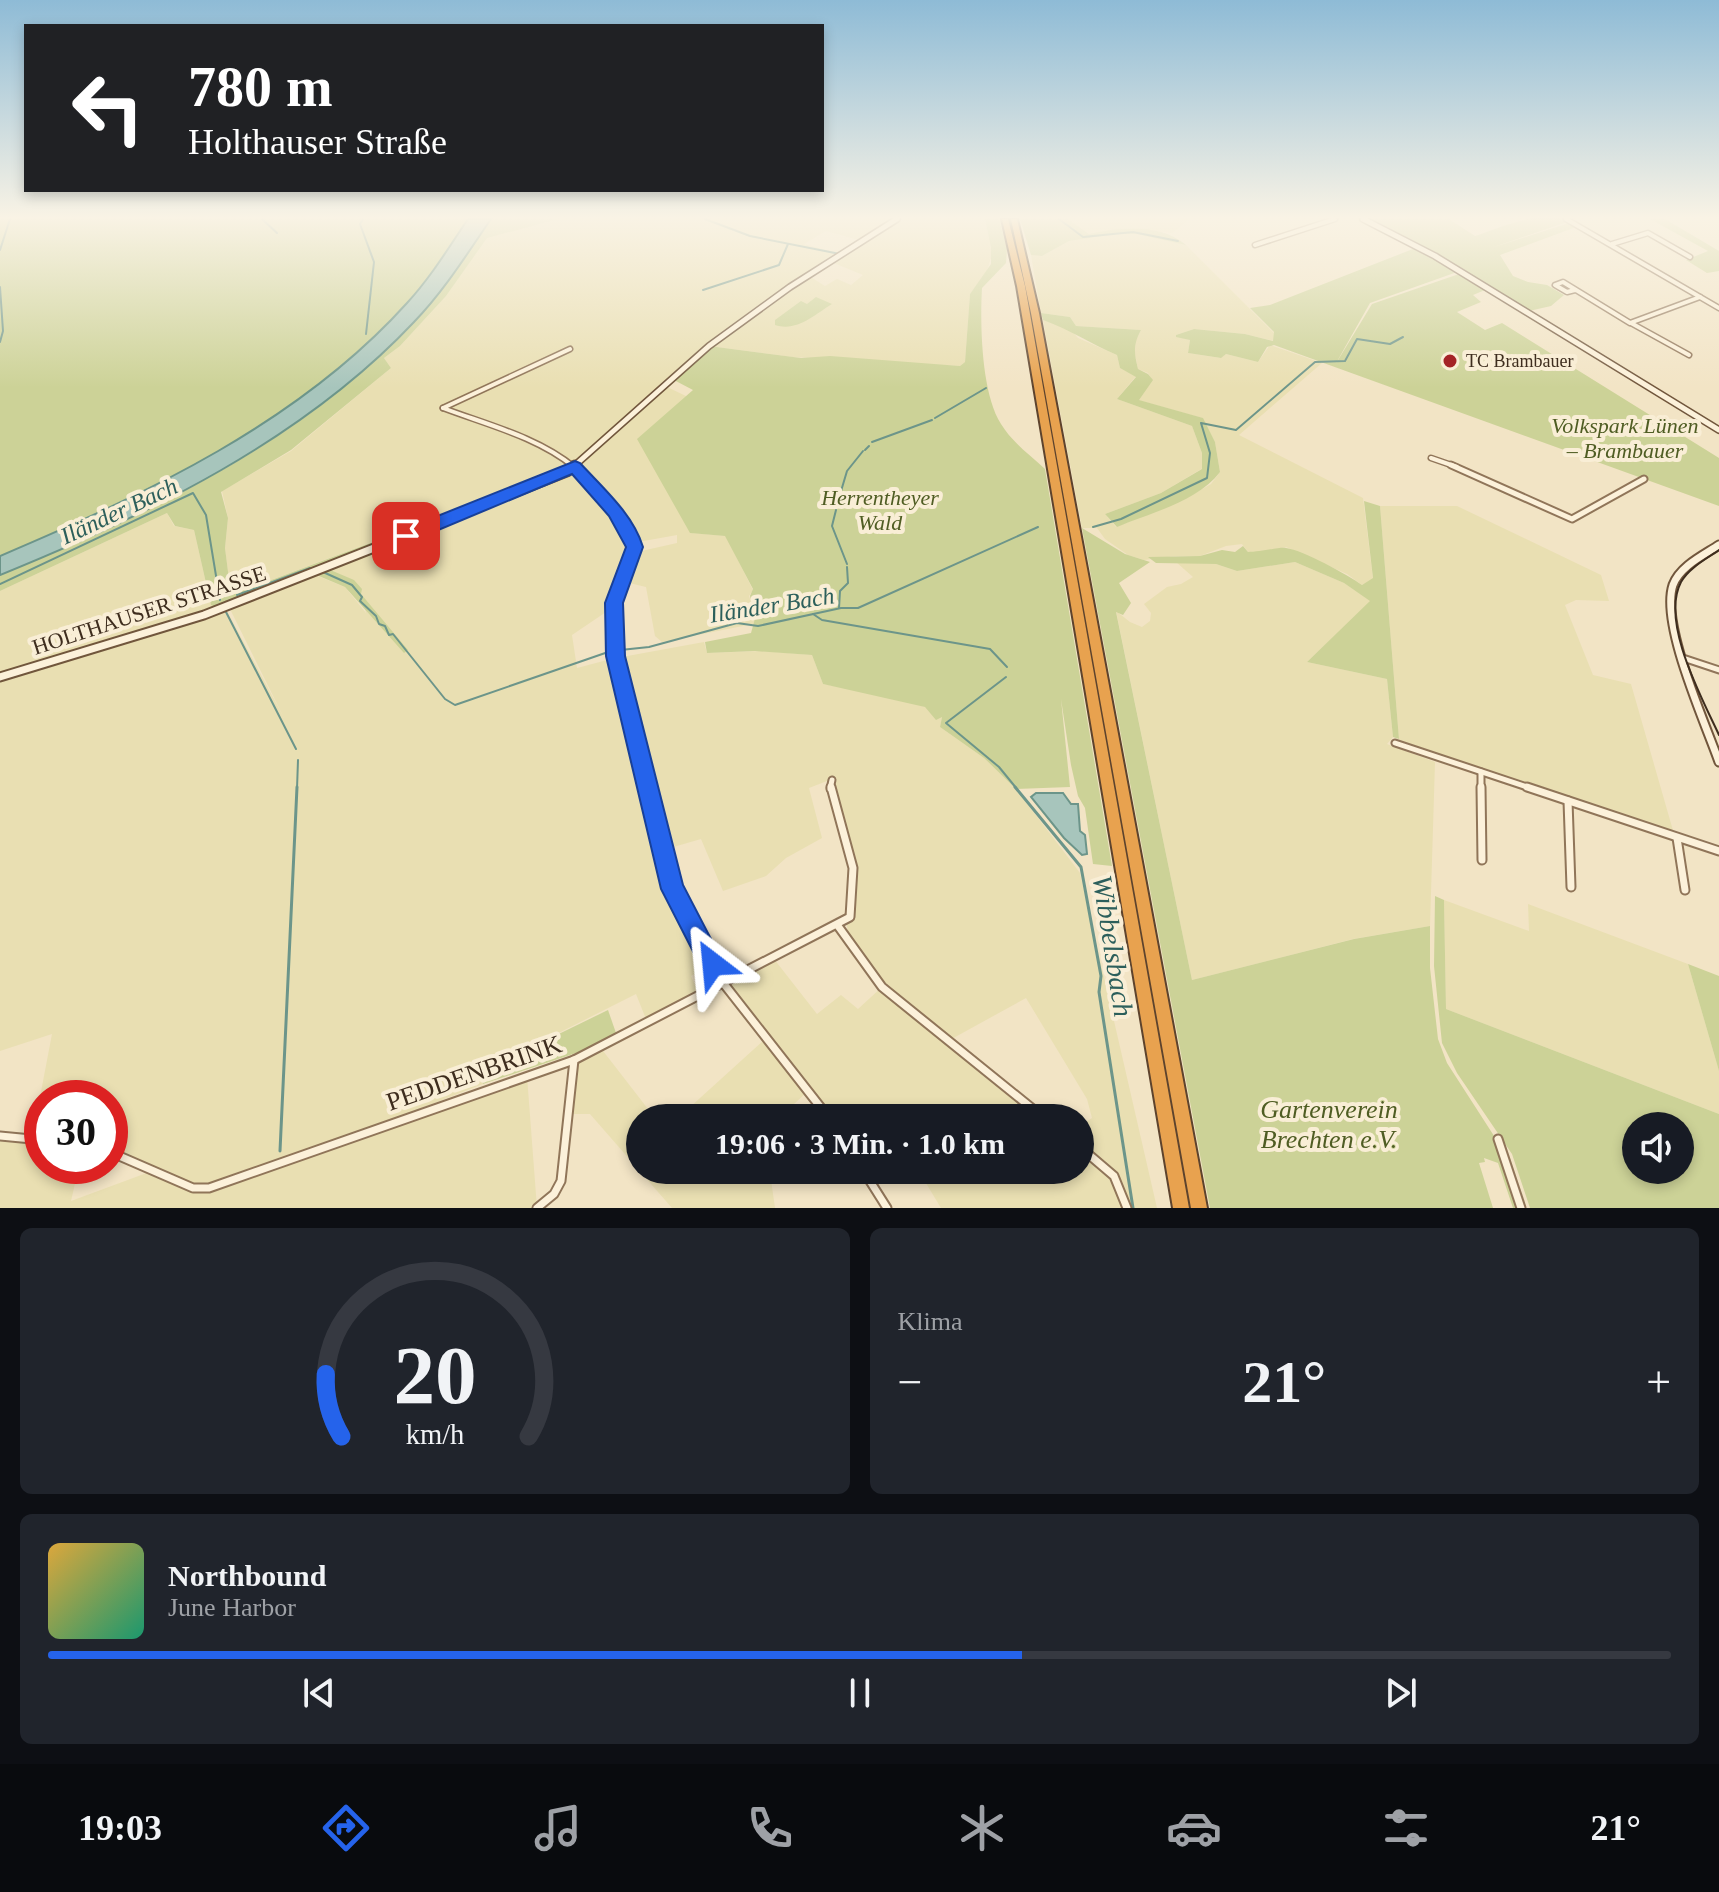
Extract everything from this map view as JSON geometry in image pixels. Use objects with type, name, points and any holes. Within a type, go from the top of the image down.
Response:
[{"type":"highway","points":[[1018,275],[1181,1208]]},
{"type":"highway","points":[[1026,275],[1199,1208]]},
{"type":"highway","points":[[1045,469],[1055,482]]},
{"type":"street","points":[[575,467],[709,346],[808,275]]},
{"type":"street","points":[[1467,275],[1719,430]]},
{"type":"street","points":[[1663,275],[1719,308]]},
{"type":"street","points":[[1575,290],[1689,355]]},
{"type":"street","points":[[1630,323],[1700,297]]},
{"type":"street","points":[[570,349],[443,408],[541,447],[575,467],[598,490],[634,542],[634,552],[614,603],[615,650],[672,889],[724,984],[818,1104]]},
{"type":"street","points":[[1431,458],[1472,472],[1572,519],[1644,479]]},
{"type":"street","name":"HOLTHAUSER STRASSE","points":[[0,677],[204,615],[575,467]]},
{"type":"street","points":[[1719,545],[1686,568],[1672,587],[1670,609],[1683,658],[1719,762]]},
{"type":"street","points":[[1683,658],[1719,670]]},
{"type":"street","points":[[1395,743],[1719,851]]},
{"type":"street","points":[[1481,772],[1482,860]]},
{"type":"street","points":[[832,780],[830,791],[855,870],[855,899],[850,917],[838,926],[882,987],[1027,1104]]},
{"type":"street","points":[[1568,801],[1571,887]]},
{"type":"street","points":[[1677,838],[1685,890]]},
{"type":"street","name":"PEDDENBRINK","points":[[128,1160],[193,1188],[209,1188],[574,1060],[838,926]]},
{"type":"street","points":[[537,1208],[554,1194],[561,1181],[574,1060]]},
{"type":"street","points":[[0,1136],[24,1138]]},
{"type":"street","points":[[1498,1139],[1521,1208]]},
{"type":"street","points":[[1094,1159],[1114,1176],[1127,1208]]},
{"type":"street","points":[[872,1184],[887,1208]]},
{"type":"shaded area","points":[[460,275],[810,275],[825,286],[837,279],[851,285],[863,275],[984,275],[970,294],[965,362],[960,366],[792,357],[709,346],[665,386],[688,397],[692,533],[726,536],[753,590],[749,596],[758,623],[662,642],[655,636],[646,587],[625,582],[637,552],[677,543],[677,535],[638,542],[600,489],[575,467],[388,540],[385,537],[231,595],[225,548],[228,518],[222,491],[291,451],[391,368],[384,358],[400,346],[446,296]]},
{"type":"shaded area","points":[[1035,275],[1216,275],[1274,333],[1274,341],[1245,334],[1194,329],[1176,335],[1190,340],[1188,353],[1220,358],[1226,354],[1258,362],[1270,345],[1322,363],[1239,435],[1363,498],[1373,579],[1362,585],[1347,574],[1286,547],[1268,552],[1248,552],[1242,544],[1226,546],[1200,556],[1144,560],[1128,555],[1105,539],[1097,528],[1082,528],[1043,320],[1070,329],[1078,338],[1117,355],[1120,368],[1136,376],[1117,399],[1192,426],[1202,453],[1203,468],[1161,493],[1105,514],[1116,527],[1183,500],[1211,484],[1220,472],[1215,442],[1202,418],[1138,400],[1152,380],[1148,373],[1138,369],[1133,346],[1141,330],[1076,326],[1070,317],[1041,313]]},
{"type":"shaded area","points":[[574,470],[614,515],[629,537],[631,547],[609,610],[572,635],[577,668],[704,642],[707,653],[761,651],[812,655],[823,684],[898,698],[925,707],[942,717],[940,727],[984,758],[1016,789],[1080,873],[1157,1208],[941,1208],[926,1184],[1094,1184],[1094,1104],[1088,1104],[1026,998],[948,1041],[1027,1104],[818,1104],[808,1091],[794,1104],[693,1104],[765,1039],[724,984],[774,959],[817,1014],[841,995],[858,1009],[882,987],[848,932],[846,921],[855,899],[855,870],[827,781],[809,788],[822,838],[786,858],[766,876],[723,891],[701,839],[663,850],[667,870],[713,964],[691,976],[699,994],[646,1019],[636,994],[481,1072],[483,1084],[299,1156],[527,1076],[537,1208],[0,1208],[0,1137],[24,1138],[24,1184],[75,1184],[71,1201],[117,1184],[128,1184],[128,1180],[152,1171],[128,1160],[128,1080],[43,1080],[52,1034],[0,1051],[0,591],[167,513],[174,526],[194,530],[211,605],[226,609],[284,718],[229,607],[315,575],[345,587],[366,613],[361,593],[328,569]]},
{"type":"shaded area","points":[[1380,506],[1457,506],[1601,575],[1609,601],[1576,600],[1565,605],[1593,675],[1631,684],[1674,834],[1406,745],[1399,739]]},
{"type":"shaded area","points":[[1176,562],[1216,564],[1237,571],[1295,562],[1344,583],[1371,601],[1307,662],[1387,679],[1393,737],[1387,744],[1435,762],[1430,926],[1353,939],[1192,980],[1116,611],[1142,627],[1150,621],[1151,613],[1144,604],[1167,587],[1193,577]]},
{"type":"shaded area","points":[[1444,900],[1529,931],[1528,904],[1688,964],[1719,1071],[1719,1114],[1446,1009]]},
{"type":"shaded area","points":[[600,1047],[644,1104],[626,1104],[626,1155],[590,1114],[569,1114],[574,1060]]},
{"type":"shaded area","points":[[651,1184],[772,1184],[775,1208],[672,1208]]},
{"type":"green space","points":[[0,275],[430,275],[365,346],[319,385],[270,420],[165,480],[0,556]]},
{"type":"green space","points":[[452,275],[461,275],[400,346],[384,358],[391,368],[291,450],[221,492],[228,518],[225,548],[231,595],[386,537],[387,540],[328,569],[354,580],[362,589],[361,594],[408,650],[404,653],[345,587],[307,571],[220,609],[211,605],[194,530],[175,526],[167,513],[0,591],[0,575],[113,527],[169,499],[277,436],[328,400],[375,361]]},
{"type":"green space","name":"Herrentheyer Wald","points":[[983,275],[994,275],[982,288],[982,338],[989,395],[1005,430],[1045,469],[1112,866],[1093,864],[1085,808],[1078,796],[1071,765],[1061,699],[1070,787],[1016,789],[984,758],[940,727],[942,717],[936,720],[925,707],[823,684],[812,655],[755,651],[707,653],[705,642],[751,633],[756,615],[750,596],[753,589],[725,536],[690,533],[637,439],[693,390],[672,379],[709,346],[801,358],[830,356],[960,366],[965,362],[970,294]]},
{"type":"green space","name":"Volkspark Lünen – Brambauer","points":[[1346,275],[1448,275],[1370,303],[1335,365],[1372,304],[1461,275],[1485,290],[1473,295],[1481,302],[1457,312],[1485,330],[1502,323],[1719,458],[1719,506],[1274,345],[1267,347],[1258,362],[1226,354],[1221,358],[1188,353],[1190,340],[1176,337],[1194,329],[1245,334],[1273,341],[1274,332],[1250,308],[1270,305]]},
{"type":"green space","points":[[1469,275],[1513,275],[1547,285],[1564,295],[1551,306],[1529,311]]},
{"type":"green space","points":[[816,297],[832,304],[798,324],[775,325],[775,320],[801,301],[807,304]]},
{"type":"green space","points":[[1041,313],[1070,317],[1076,326],[1141,330],[1135,349],[1138,369],[1153,380],[1139,400],[1203,418],[1215,442],[1220,472],[1186,499],[1117,527],[1105,514],[1161,493],[1202,469],[1202,453],[1192,426],[1117,399],[1136,377],[1120,368],[1117,355],[1043,320]]},
{"type":"green space","points":[[1364,501],[1380,506],[1399,739],[1393,737],[1387,679],[1307,662],[1370,601],[1344,583],[1295,562],[1237,571],[1216,564],[1156,563],[1148,557],[1200,556],[1222,550],[1235,552],[1243,546],[1248,552],[1286,548],[1314,558],[1362,585],[1373,578]]},
{"type":"green space","name":"Gartenverein Brechten e.V.","points":[[1082,528],[1125,554],[1150,562],[1119,583],[1131,603],[1123,615],[1116,612],[1192,980],[1354,939],[1430,926],[1430,968],[1438,1039],[1447,1063],[1496,1139],[1519,1208],[1513,1208],[1498,1163],[1484,1158],[1485,1162],[1479,1163],[1493,1208],[1210,1208]]},
{"type":"green space","points":[[1435,896],[1444,900],[1446,1009],[1719,1114],[1719,1208],[1530,1208],[1512,1154],[1457,1073],[1442,1043],[1434,966]]},
{"type":"green space","points":[[1688,964],[1719,976],[1719,1071]]},
{"type":"green space","points":[[608,1010],[616,1033],[579,1052],[483,1084],[481,1072]]},
{"type":"water","points":[[429,275],[452,275],[414,322],[370,364],[323,403],[273,438],[167,500],[0,575],[0,556],[164,480],[269,419],[364,346]]},
{"type":"water","points":[[1036,793],[1063,793],[1071,804],[1078,804],[1080,831],[1085,835],[1087,854],[1082,855],[1064,838],[1031,797]]},
{"type":"waterway","points":[[366,334],[373,275]]},
{"type":"waterway","points":[[703,290],[747,275]]},
{"type":"waterway","points":[[0,287],[3,331],[0,342]]},
{"type":"waterway","name":"Iländer Bach","points":[[1093,527],[1121,519],[1207,478],[1210,453],[1201,423],[1236,430],[1315,362],[1345,361],[1357,339],[1390,344],[1403,337]]},
{"type":"waterway","points":[[935,418],[986,388]]},
{"type":"waterway","points":[[872,442],[932,420]]},
{"type":"waterway","points":[[865,450],[869,446]]},
{"type":"waterway","points":[[836,508],[847,471],[863,451]]},
{"type":"waterway","name":"Iländer Bach","points":[[0,584],[193,493],[206,515],[220,600]]},
{"type":"waterway","points":[[836,510],[832,526],[847,564]]},
{"type":"waterway","name":"Iländer Bach","points":[[813,614],[858,608],[1038,527]]},
{"type":"waterway","points":[[839,608],[840,591],[848,583],[847,567]]},
{"type":"waterway","name":"Iländer Bach","points":[[237,595],[310,568]]},
{"type":"waterway","name":"Iländer Bach","points":[[323,572],[352,585],[362,597],[360,601],[376,616],[379,624],[385,626],[389,635],[393,634],[445,699],[455,705],[611,651],[649,647],[737,623],[758,626],[813,614]]},
{"type":"waterway","points":[[226,612],[296,749]]},
{"type":"waterway","name":"Wibbelsbach","points":[[813,614],[822,620],[990,649],[1007,667]]},
{"type":"waterway","name":"Wibbelsbach","points":[[1006,677],[946,723],[999,767],[1017,789]]},
{"type":"waterway","points":[[297,789],[298,760]]},
{"type":"waterway","points":[[280,1151],[297,787]]},
{"type":"waterway","name":"Wibbelsbach","points":[[1015,787],[1081,867],[1101,976],[1099,992],[1133,1208]]},
{"type":"tram line","points":[[1719,550],[1684,577],[1676,599],[1679,638],[1694,681],[1719,735]]},
{"type":"place","name":"TC Brambauer","points":[[1450,361]]},
{"type":"route","points":[[406,536],[575,467],[615,512],[635,547],[614,603],[616,656],[672,889],[713,964]]}]
